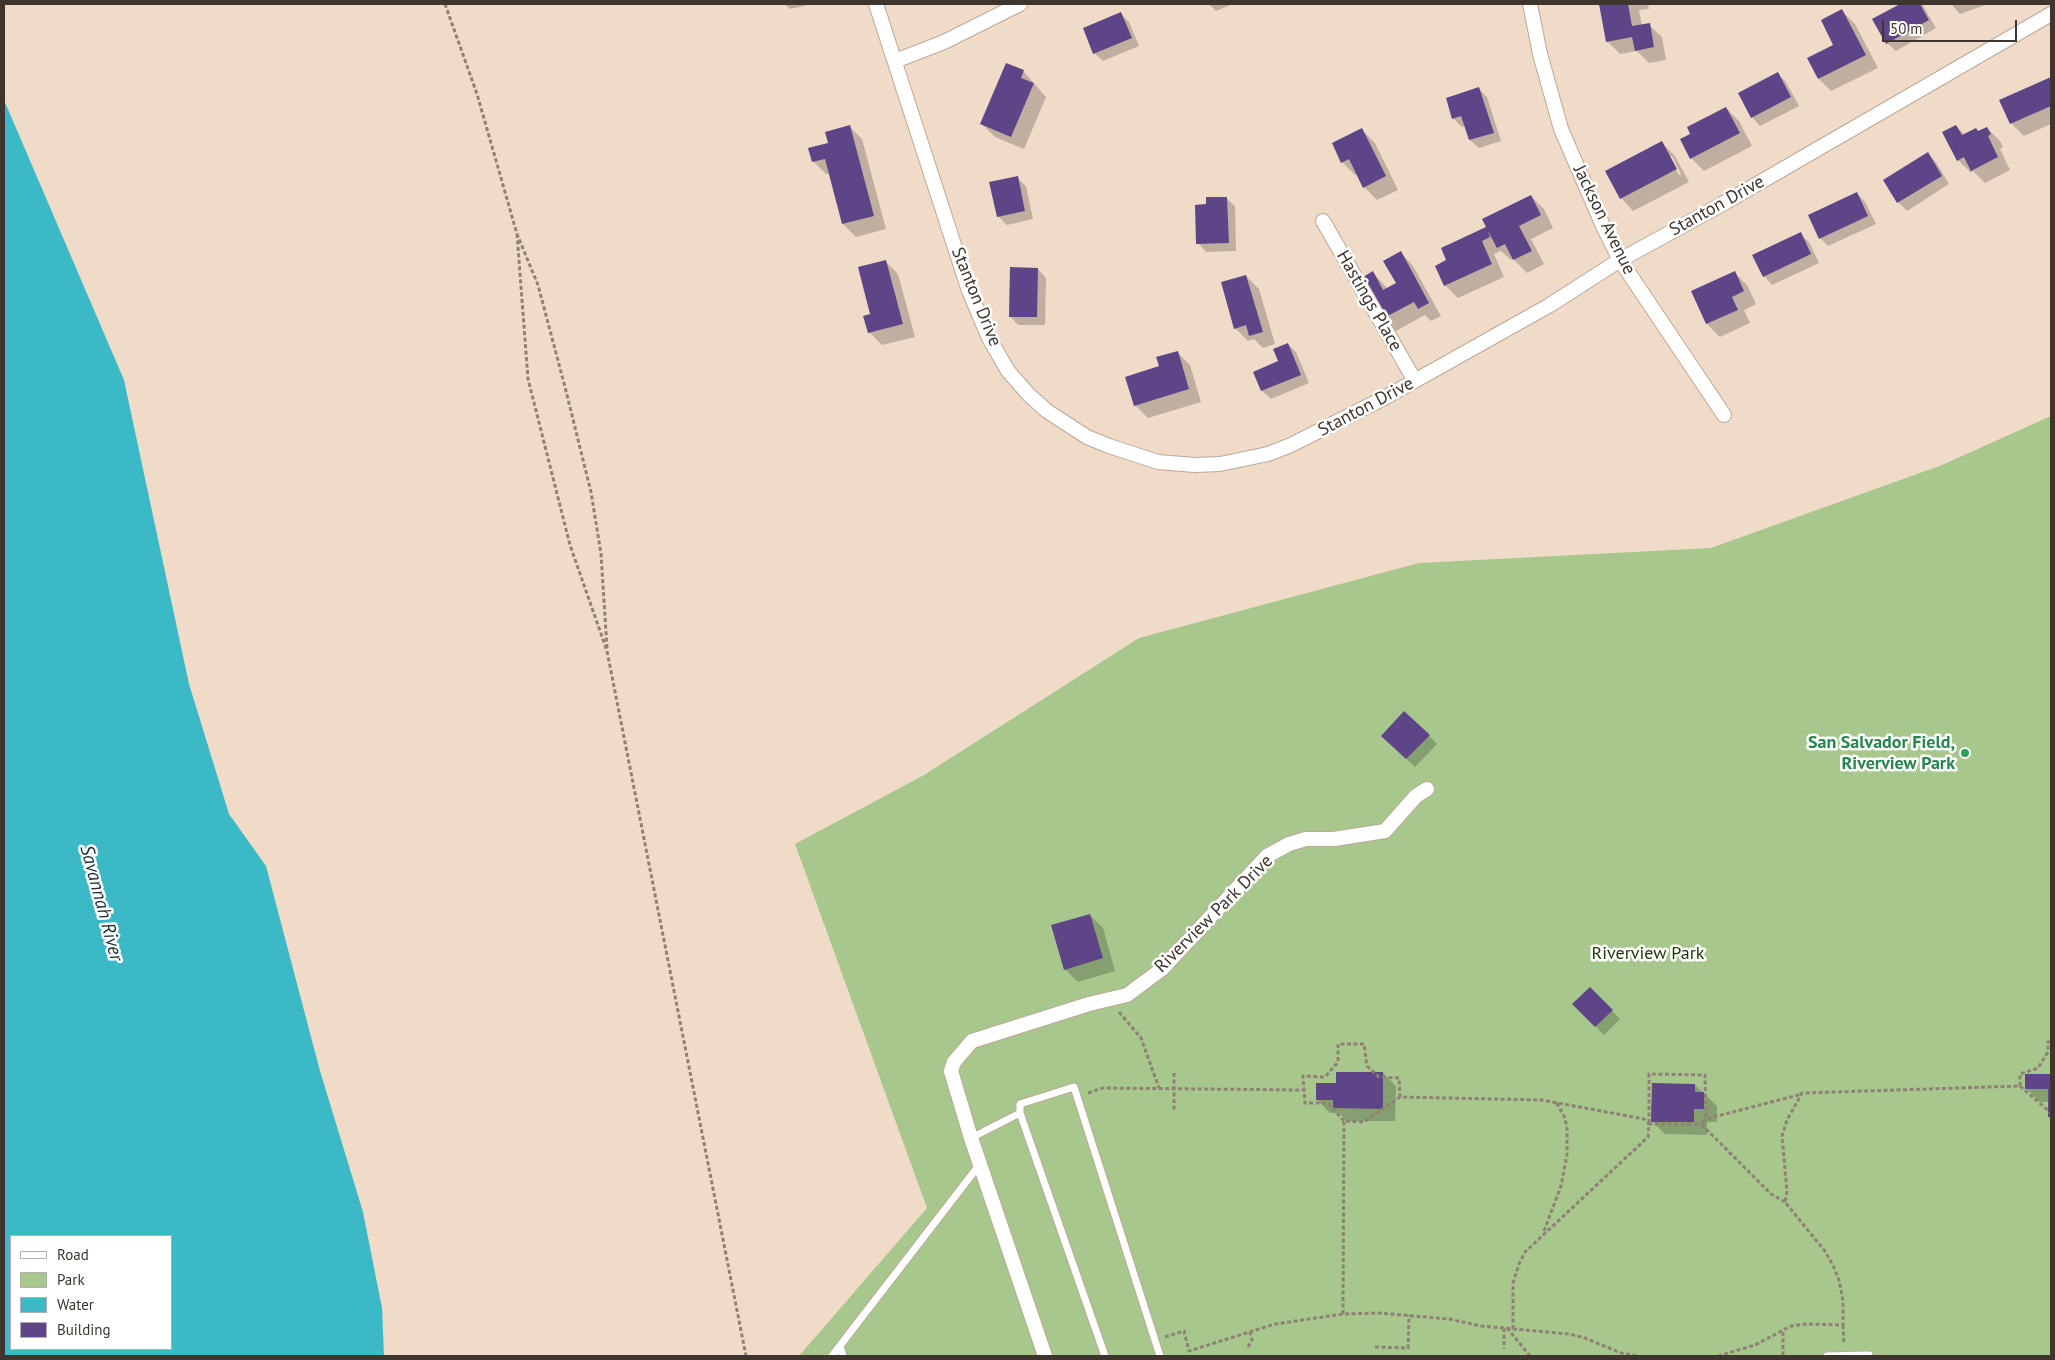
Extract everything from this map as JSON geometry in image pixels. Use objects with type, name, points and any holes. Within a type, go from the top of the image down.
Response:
[{"type":"street","name":"Stanton Drive","points":[[876,4],[970,291],[989,338],[1008,371],[1029,396],[1066,425],[1109,446],[1158,462],[1196,465],[1220,464],[1268,454],[1291,445],[1415,381],[1550,305],[1620,260],[1726,202],[2051,14]]},
{"type":"street","points":[[895,61],[944,42],[1020,4]]},
{"type":"street","name":"Jackson Avenue","points":[[1530,4],[1540,54],[1561,129],[1620,260],[1724,415]]},
{"type":"street","name":"Hastings Place","points":[[1323,221],[1415,381]]},
{"type":"street","name":"Riverview Park Drive","points":[[1046,1356],[980,1164],[951,1071],[954,1062],[964,1048],[972,1041],[1104,1000],[1127,995],[1162,969],[1267,856],[1289,844],[1306,839],[1334,839],[1385,830],[1416,796],[1426,789]]},
{"type":"lane","points":[[1105,1356],[1020,1113],[1020,1104],[1074,1087],[1160,1356]]},
{"type":"lane","points":[[972,1138],[1020,1113]]},
{"type":"lane","points":[[832,1356],[980,1164]]},
{"type":"lane","points":[[840,1346],[843,1356]]},
{"type":"lane","points":[[1828,1356],[1869,1356]]},
{"type":"path","points":[[445,4],[493,149],[517,234],[538,285],[591,492],[601,554],[607,651],[746,1356]]},
{"type":"path","points":[[517,234],[528,379],[570,545],[607,651]]},
{"type":"path","points":[[1104,1000],[1122,1015],[1141,1038],[1160,1088]]},
{"type":"path","points":[[2020,1086],[2020,1074],[2038,1068],[2048,1052],[2048,1042],[2051,1042]]},
{"type":"path","points":[[1343,1314],[1344,1121],[1328,1103],[1305,1103],[1303,1076],[1325,1077],[1338,1062],[1338,1044],[1364,1044],[1367,1066],[1379,1077],[1399,1078],[1400,1097]]},
{"type":"path","points":[[1174,1073],[1174,1111]]},
{"type":"path","points":[[1513,1329],[1512,1291],[1515,1274],[1525,1252],[1648,1137],[1649,1074],[1705,1075],[1706,1119]]},
{"type":"path","points":[[1344,1121],[1364,1122],[1400,1097],[1523,1099],[1556,1102],[1644,1119],[1649,1124],[1701,1124],[1706,1119],[1802,1094],[2020,1086],[2051,1113]]},
{"type":"path","points":[[1103,1088],[1304,1090]]},
{"type":"path","points":[[1785,1202],[1787,1192],[1782,1136],[1787,1120],[1802,1094]]},
{"type":"path","points":[[1543,1234],[1561,1186],[1568,1155],[1567,1126],[1556,1102]]},
{"type":"path","points":[[1701,1124],[1771,1194],[1785,1202],[1824,1250],[1839,1280],[1843,1300],[1844,1356]]},
{"type":"path","points":[[1155,1340],[1184,1331],[1190,1351],[1300,1319],[1343,1314],[1379,1313],[1569,1334],[1585,1338],[1631,1356],[1638,1356]]},
{"type":"path","points":[[1376,1347],[1408,1348],[1409,1315]]},
{"type":"path","points":[[1718,1356],[1755,1345],[1790,1326],[1806,1324],[1843,1325]]},
{"type":"path","points":[[1504,1349],[1506,1328]]},
{"type":"path","points":[[1506,1328],[1530,1356]]},
{"type":"path","points":[[1783,1331],[1784,1356]]},
{"type":"path","points":[[1248,1347],[1252,1340],[1250,1332]]},
{"type":"path","points":[[1621,1356],[1626,1354]]},
{"type":"green space","name":"Riverview Park","points":[[2051,416],[2051,1356],[799,1356],[927,1208],[795,844],[924,775],[1139,638],[1419,563],[1711,548],[1942,465]]},
{"type":"water","name":"Savannah River","points":[[4,100],[124,380],[189,684],[229,814],[266,866],[320,1071],[363,1212],[382,1308],[384,1356],[4,1356]]},
{"type":"building","points":[[1599,4],[1628,4],[1632,26],[1650,23],[1654,47],[1635,51],[1632,37],[1606,42]]},
{"type":"building","points":[[1900,4],[1920,4],[1929,20],[1886,44],[1872,19]]},
{"type":"building","points":[[1842,9],[1866,55],[1818,79],[1807,58],[1833,45],[1821,20]]},
{"type":"building","points":[[1121,12],[1132,38],[1093,54],[1083,28]]},
{"type":"building","points":[[1006,63],[1024,70],[1021,78],[1034,83],[1011,137],[980,124]]},
{"type":"building","points":[[1778,72],[1791,97],[1751,118],[1738,93]]},
{"type":"building","points":[[2051,77],[2051,106],[2010,124],[1999,100]]},
{"type":"building","points":[[1479,87],[1494,133],[1469,140],[1461,116],[1452,119],[1446,98]]},
{"type":"building","points":[[1726,107],[1740,133],[1690,159],[1680,139],[1690,134],[1687,127]]},
{"type":"building","points":[[850,125],[874,216],[842,224],[825,159],[812,162],[808,148],[828,143],[825,132]]},
{"type":"building","points":[[1956,125],[1962,135],[1976,128],[1978,131],[1987,127],[1991,134],[1988,136],[1998,157],[1971,171],[1964,157],[1957,161],[1942,132]]},
{"type":"building","points":[[1362,128],[1386,176],[1363,188],[1349,159],[1341,163],[1332,143]]},
{"type":"building","points":[[1662,141],[1677,169],[1620,199],[1605,171]]},
{"type":"building","points":[[1928,152],[1942,176],[1897,203],[1883,180]]},
{"type":"building","points":[[1018,176],[1025,211],[997,217],[989,182]]},
{"type":"building","points":[[1857,192],[1868,216],[1819,239],[1808,215]]},
{"type":"building","points":[[1531,195],[1541,215],[1519,226],[1532,251],[1513,260],[1505,244],[1497,248],[1488,231],[1490,237],[1482,241],[1492,264],[1444,286],[1435,266],[1446,260],[1441,248],[1486,227],[1482,219]]},
{"type":"building","points":[[1206,197],[1227,197],[1229,243],[1196,244],[1195,205],[1206,204]]},
{"type":"building","points":[[1801,232],[1811,254],[1763,277],[1752,255]]},
{"type":"building","points":[[1401,251],[1429,303],[1418,309],[1414,302],[1380,320],[1358,280],[1373,271],[1383,290],[1396,283],[1383,261]]},
{"type":"building","points":[[886,260],[903,324],[868,333],[863,316],[870,314],[858,267]]},
{"type":"building","points":[[1010,267],[1038,268],[1037,317],[1009,317]]},
{"type":"building","points":[[1735,271],[1744,291],[1732,297],[1738,310],[1706,324],[1691,291]]},
{"type":"building","points":[[1246,275],[1263,332],[1249,336],[1246,325],[1234,329],[1221,282]]},
{"type":"building","points":[[1288,343],[1301,375],[1261,391],[1253,372],[1278,361],[1273,349]]},
{"type":"building","points":[[1178,351],[1189,389],[1134,406],[1125,377],[1159,366],[1156,357]]},
{"type":"building","points":[[1404,711],[1430,735],[1406,759],[1381,736]]},
{"type":"building","points":[[1090,914],[1103,958],[1064,970],[1051,925]]},
{"type":"building","points":[[1590,987],[1613,1010],[1595,1027],[1572,1004]]},
{"type":"building","points":[[1336,1072],[1383,1072],[1383,1109],[1333,1108],[1333,1100],[1316,1100],[1316,1083],[1336,1083]]},
{"type":"building","points":[[2025,1074],[2051,1074],[2051,1117],[2048,1117],[2048,1089],[2025,1089]]},
{"type":"building","points":[[1652,1083],[1695,1084],[1695,1092],[1704,1092],[1704,1109],[1694,1109],[1694,1122],[1651,1122]]},
{"type":"place","name":"San Salvador Field, Riverview Park","points":[[1965,753]]}]
